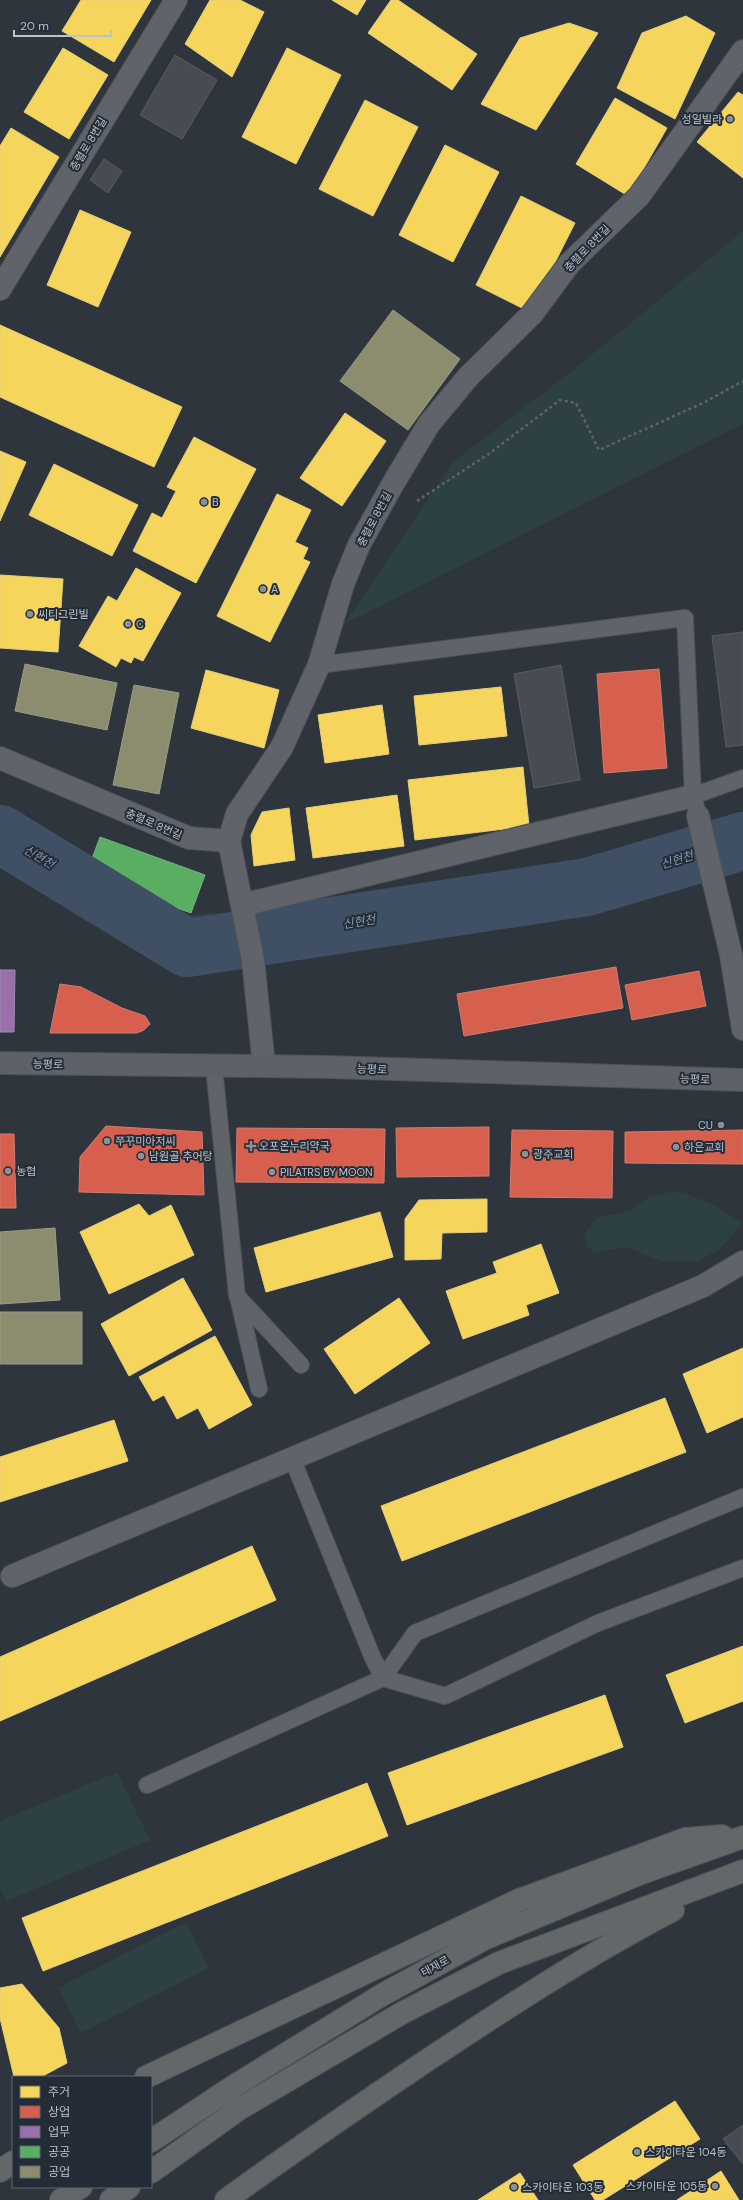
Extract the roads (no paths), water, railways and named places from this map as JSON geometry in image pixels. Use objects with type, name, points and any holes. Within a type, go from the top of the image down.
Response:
[{"type":"highway","points":[[148,2076],[519,1900],[685,1839],[743,1833]]},
{"type":"highway","name":"태재로","points":[[152,2139],[234,2086],[382,1995],[484,1939],[638,1874],[743,1837]]},
{"type":"highway","points":[[152,2171],[239,2109],[402,2013],[498,1963],[743,1871]]},
{"type":"highway","points":[[226,2200],[289,2154],[520,1998],[621,1937],[743,1874]]},
{"type":"highway","points":[[0,2171],[12,2163]]},
{"type":"highway","points":[[61,2200],[79,2188]]},
{"type":"highway","points":[[111,2200],[129,2188]]},
{"type":"main road","name":"능평로","points":[[0,1063],[214,1067],[264,1066],[743,1080]]},
{"type":"street","name":"충렬로 8번길","points":[[0,289],[176,0]]},
{"type":"street","name":"충렬로 8번길","points":[[0,758],[189,838],[228,841],[237,814],[282,747],[319,665],[343,584],[359,545],[394,482],[429,424],[468,377],[532,314],[569,264],[639,196],[743,51]]},
{"type":"street","points":[[243,911],[696,806],[731,955],[743,1029]]},
{"type":"street","points":[[228,841],[253,960],[264,1066]]},
{"type":"street","points":[[12,1576],[703,1286],[743,1262]]},
{"type":"lane","points":[[319,665],[686,618],[696,806],[743,778]]},
{"type":"lane","points":[[214,1067],[237,1296],[259,1389]]},
{"type":"lane","points":[[237,1296],[301,1364]]},
{"type":"lane","points":[[292,1458],[372,1656],[383,1678],[444,1696],[598,1624],[743,1568]]},
{"type":"lane","points":[[147,1785],[383,1678],[415,1633],[743,1498]]},
{"type":"waterway","name":"신현천","points":[[0,834],[187,948],[587,887],[743,841]]},
{"type":"place","name":"성일빌라","points":[[730,119]]},
{"type":"place","name":"B","points":[[204,502]]},
{"type":"place","name":"A","points":[[263,589]]},
{"type":"place","name":"씨티그린빌","points":[[30,614]]},
{"type":"place","name":"C","points":[[128,624]]},
{"type":"place","name":"CU","points":[[721,1125]]},
{"type":"place","name":"쭈꾸미아저씨","points":[[107,1141]]},
{"type":"place","name":"오포온누리약국","points":[[251,1146]]},
{"type":"place","name":"하은교회","points":[[676,1147]]},
{"type":"place","name":"광주교회","points":[[525,1154]]},
{"type":"place","name":"남원골 추어탕","points":[[141,1156]]},
{"type":"place","name":"농협","points":[[8,1171]]},
{"type":"place","name":"PILATRS BY MOON","points":[[272,1172]]},
{"type":"place","name":"스카이타운 104동","points":[[637,2152]]},
{"type":"place","name":"스카이타운 105동","points":[[715,2186]]},
{"type":"place","name":"스카이타운 103동","points":[[514,2187]]}]
